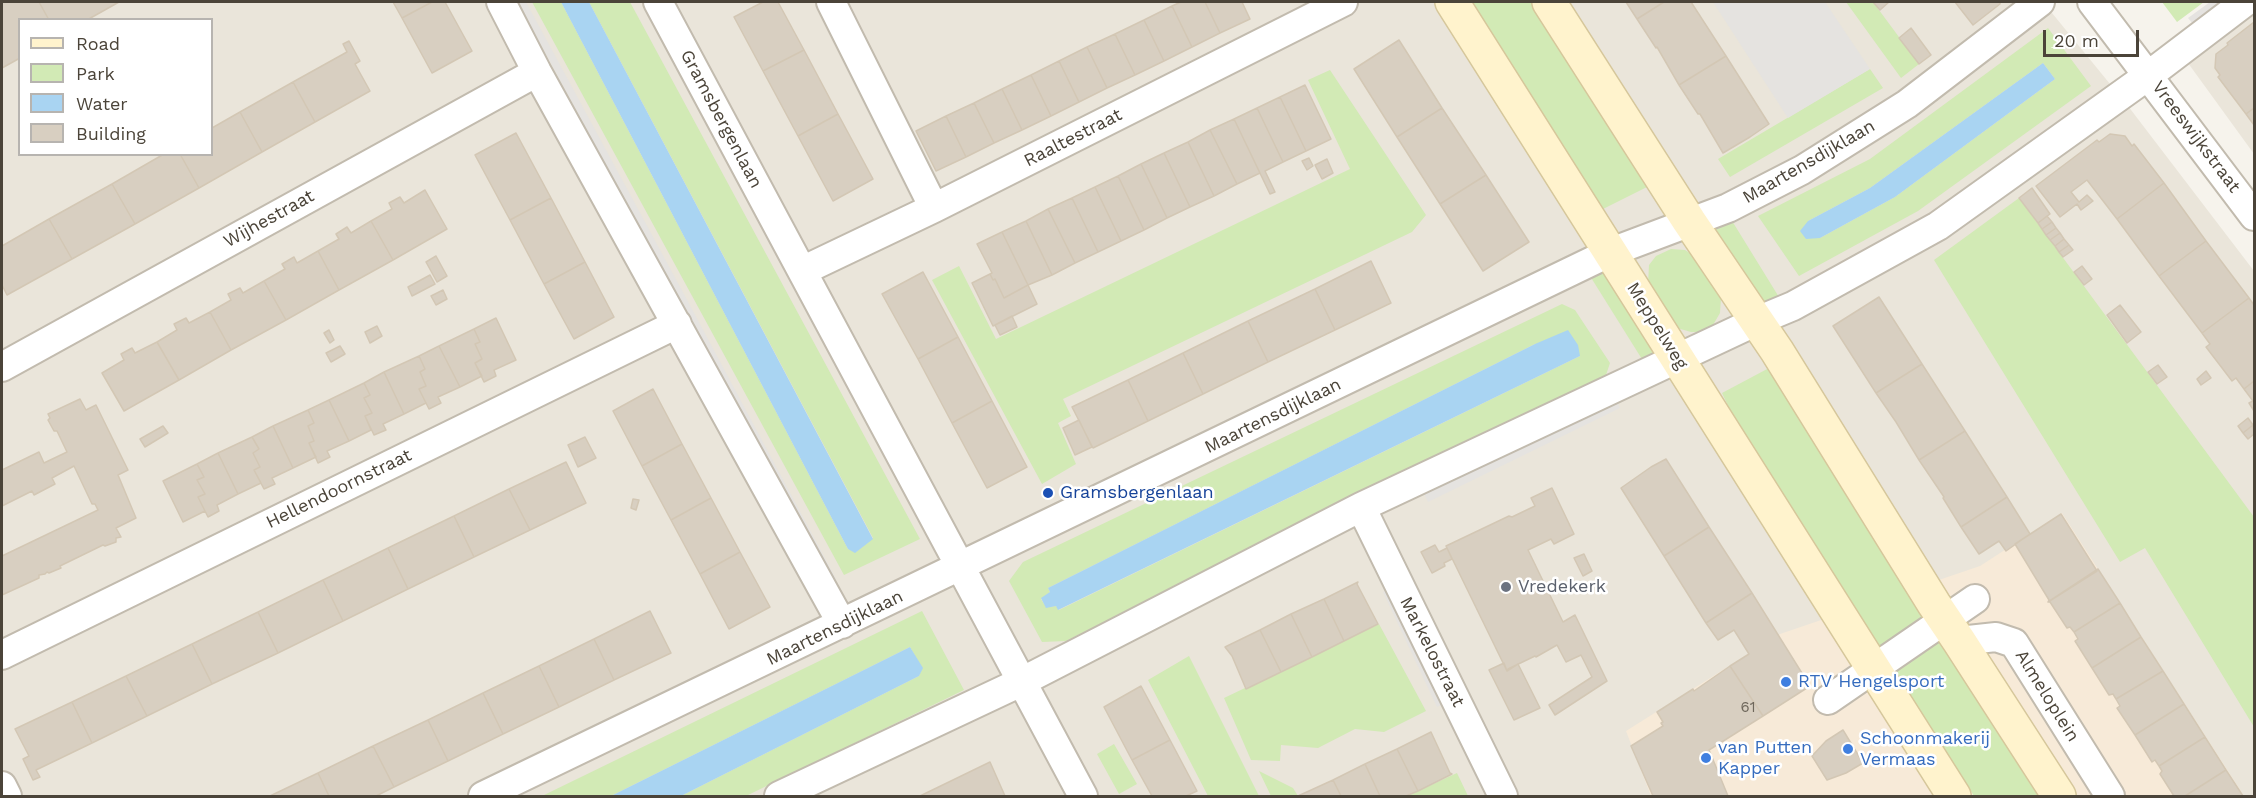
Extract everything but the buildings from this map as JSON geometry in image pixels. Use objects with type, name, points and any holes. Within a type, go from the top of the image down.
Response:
[{"type":"main road","name":"Meppelweg","points":[[1452,2],[1868,660]]},
{"type":"main road","points":[[1549,2],[1689,221],[1757,321],[1946,622],[2059,796]]},
{"type":"main road","points":[[1868,660],[1954,796]]},
{"type":"street","points":[[501,2],[537,72],[842,624]]},
{"type":"street","name":"Gramsbergenlaan","points":[[657,2],[1083,796]]},
{"type":"street","points":[[831,2],[934,208]]},
{"type":"street","name":"Raaltestraat","points":[[802,271],[934,208],[1343,2]]},
{"type":"street","name":"Maartensdijklaan","points":[[483,796],[960,568],[1611,252],[1728,208],[1812,164],[1907,104],[2040,2]]},
{"type":"street","name":"Vreeswijkstraat","points":[[2092,2],[2254,216]]},
{"type":"street","points":[[779,796],[1021,682],[1361,507],[1793,306],[1938,226],[2149,75],[2245,2]]},
{"type":"street","name":"Wijhestraat","points":[[2,367],[537,72]]},
{"type":"street","name":"Hellendoornstraat","points":[[2,655],[677,324]]},
{"type":"street","name":"Markelostraat","points":[[1361,507],[1503,796]]},
{"type":"street","name":"Almeloplein","points":[[1828,700],[1868,660],[1946,622],[1975,599]]},
{"type":"street","name":"Almeloplein","points":[[1946,622],[2014,644],[2110,796]]},
{"type":"street","points":[[2,786],[7,796]]},
{"type":"shaded area","points":[[2,2],[2043,2],[2128,106],[2254,271],[2254,796],[2,796]]},
{"type":"shaded area","points":[[518,2],[526,2],[685,296],[836,579],[830,583]]},
{"type":"shaded area","points":[[1713,2],[1825,2],[1870,69],[1788,118]]},
{"type":"shaded area","points":[[2210,2],[2222,2],[2193,24],[2188,18]]},
{"type":"shaded area","points":[[2254,12],[2254,154],[2188,63]]},
{"type":"shaded area","points":[[1616,400],[1620,408],[1428,502],[1424,494]]},
{"type":"shaded area","points":[[2062,513],[2244,796],[1651,796],[1626,731],[1780,634],[1980,566]]},
{"type":"shaded area","points":[[1391,589],[1445,703],[1437,707],[1383,592]]},
{"type":"green space","points":[[532,2],[561,2],[848,549],[856,552],[873,538],[589,2],[630,2],[920,539],[844,575]]},
{"type":"green space","points":[[1470,2],[1535,2],[1659,181],[1593,214]]},
{"type":"green space","points":[[1846,2],[1873,2],[1919,64],[1901,78]]},
{"type":"green space","points":[[2162,2],[2204,2],[2177,22]]},
{"type":"green space","points":[[2048,28],[2091,86],[1918,211],[1799,276],[1758,216],[1870,159]],"holes":[[[2043,63],[2055,79],[1895,197],[1820,238],[1812,238],[1808,221],[1870,188]]]},
{"type":"green space","points":[[1870,69],[1883,88],[1730,177],[1718,159]]},
{"type":"green space","points":[[1330,70],[1426,215],[1412,232],[1063,399],[1071,416],[1058,423],[1076,464],[1042,484],[932,280],[959,266],[996,339],[1350,169],[1308,80]]},
{"type":"green space","points":[[2019,198],[2254,517],[2254,727],[2145,548],[2120,562],[1934,260]]},
{"type":"green space","points":[[1729,216],[1782,302],[1769,310],[1714,235],[1714,227]]},
{"type":"green space","points":[[1671,249],[1685,250],[1696,257],[1721,298],[1720,313],[1713,325],[1701,332],[1677,328],[1648,284],[1649,265],[1656,256]]},
{"type":"green space","points":[[1601,271],[1609,272],[1657,352],[1645,364],[1590,276]]},
{"type":"green space","points":[[1562,304],[1575,310],[1610,363],[1606,375],[1066,641],[1042,642],[1009,581],[1023,562]],"holes":[[[1535,344],[1580,356],[1059,610],[1056,606],[1046,607],[1041,599],[1050,592],[1048,588]]]},
{"type":"green space","points":[[1769,368],[1792,401],[1851,503],[2038,796],[1974,796],[1741,433],[1722,393]]},
{"type":"green space","points":[[922,611],[964,690],[746,796],[681,796],[919,676],[922,668],[910,647],[611,796],[542,796]]},
{"type":"green space","points":[[1379,624],[1426,711],[1384,732],[1355,729],[1318,748],[1281,745],[1280,761],[1251,760],[1224,698]]},
{"type":"green space","points":[[1189,656],[1259,796],[1208,796],[1148,680]]},
{"type":"green space","points":[[1114,744],[1137,784],[1119,794],[1097,754]]},
{"type":"green space","points":[[1259,771],[1293,788],[1298,796],[1271,796]]},
{"type":"green space","points":[[1457,773],[1468,796],[1407,796]]},
{"type":"water","points":[[561,2],[589,2],[873,539],[855,553],[848,549]]},
{"type":"water","points":[[2043,63],[2055,79],[1895,197],[1820,238],[1806,239],[1800,231],[1808,221],[1870,188]]},
{"type":"water","points":[[1568,330],[1578,345],[1580,356],[1058,610],[1056,606],[1046,608],[1041,598],[1050,592],[1048,588],[1535,344]]},
{"type":"water","points":[[910,647],[923,668],[919,676],[681,796],[611,796]]},
{"type":"place","name":"Gramsbergenlaan","points":[[1048,493]]},
{"type":"place","name":"Vredekerk","points":[[1506,587]]},
{"type":"place","name":"RTV Hengelsport","points":[[1786,682]]},
{"type":"place","name":"Schoonmakerij Vermaas","points":[[1848,749]]},
{"type":"place","name":"van Putten Kapper","points":[[1706,758]]}]
